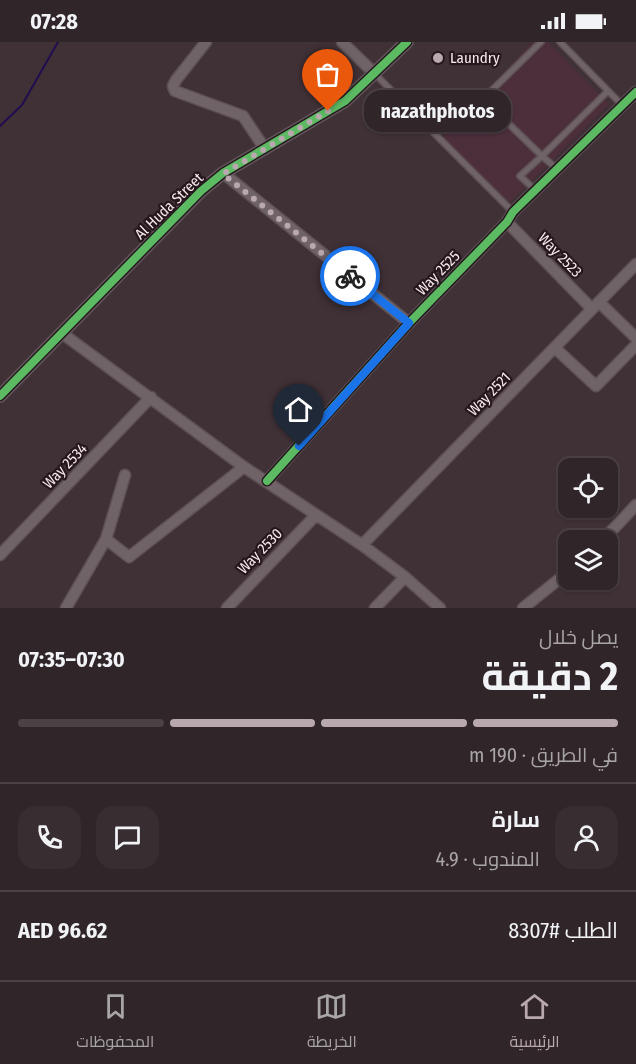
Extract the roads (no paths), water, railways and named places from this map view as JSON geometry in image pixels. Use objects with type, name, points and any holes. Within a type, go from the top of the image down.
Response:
[{"type":"street","points":[[206,42],[176,80],[173,86],[175,91],[243,116],[265,149]]},
{"type":"street","points":[[342,42],[374,73]]},
{"type":"street","name":"Al Huda Street","points":[[0,396],[63,334],[178,213],[223,174],[345,101],[407,42]]},
{"type":"street","name":"Way 2525","points":[[267,481],[409,323],[535,190],[636,92]]},
{"type":"street","points":[[223,174],[409,323]]},
{"type":"street","name":"Way 2523","points":[[510,217],[596,306],[636,338]]},
{"type":"street","name":"Way 2521","points":[[362,545],[636,264]]},
{"type":"street","points":[[63,334],[244,468],[362,545],[405,577],[440,608]]},
{"type":"street","points":[[555,348],[596,386],[636,345]]},
{"type":"street","name":"Way 2534","points":[[0,555],[151,397]]},
{"type":"street","points":[[106,539],[129,557],[244,468]]},
{"type":"street","points":[[66,608],[106,539],[125,475]]},
{"type":"street","points":[[612,530],[636,505]]},
{"type":"street","name":"Way 2530","points":[[227,608],[316,515]]},
{"type":"street","points":[[375,608],[405,577]]},
{"type":"street","points":[[523,608],[558,580]]},
{"type":"lane","points":[[541,42],[483,99],[557,169]]},
{"type":"lane","points":[[560,42],[622,105]]},
{"type":"lane","points":[[374,73],[510,217]]},
{"type":"lane","points":[[535,190],[520,176],[608,91]]},
{"type":"waterway","points":[[0,126],[22,105],[58,42]]},
{"type":"place","name":"Laundry","points":[[438,58]]},
{"type":"place","name":"nazathphotos","points":[[328,111]]}]
